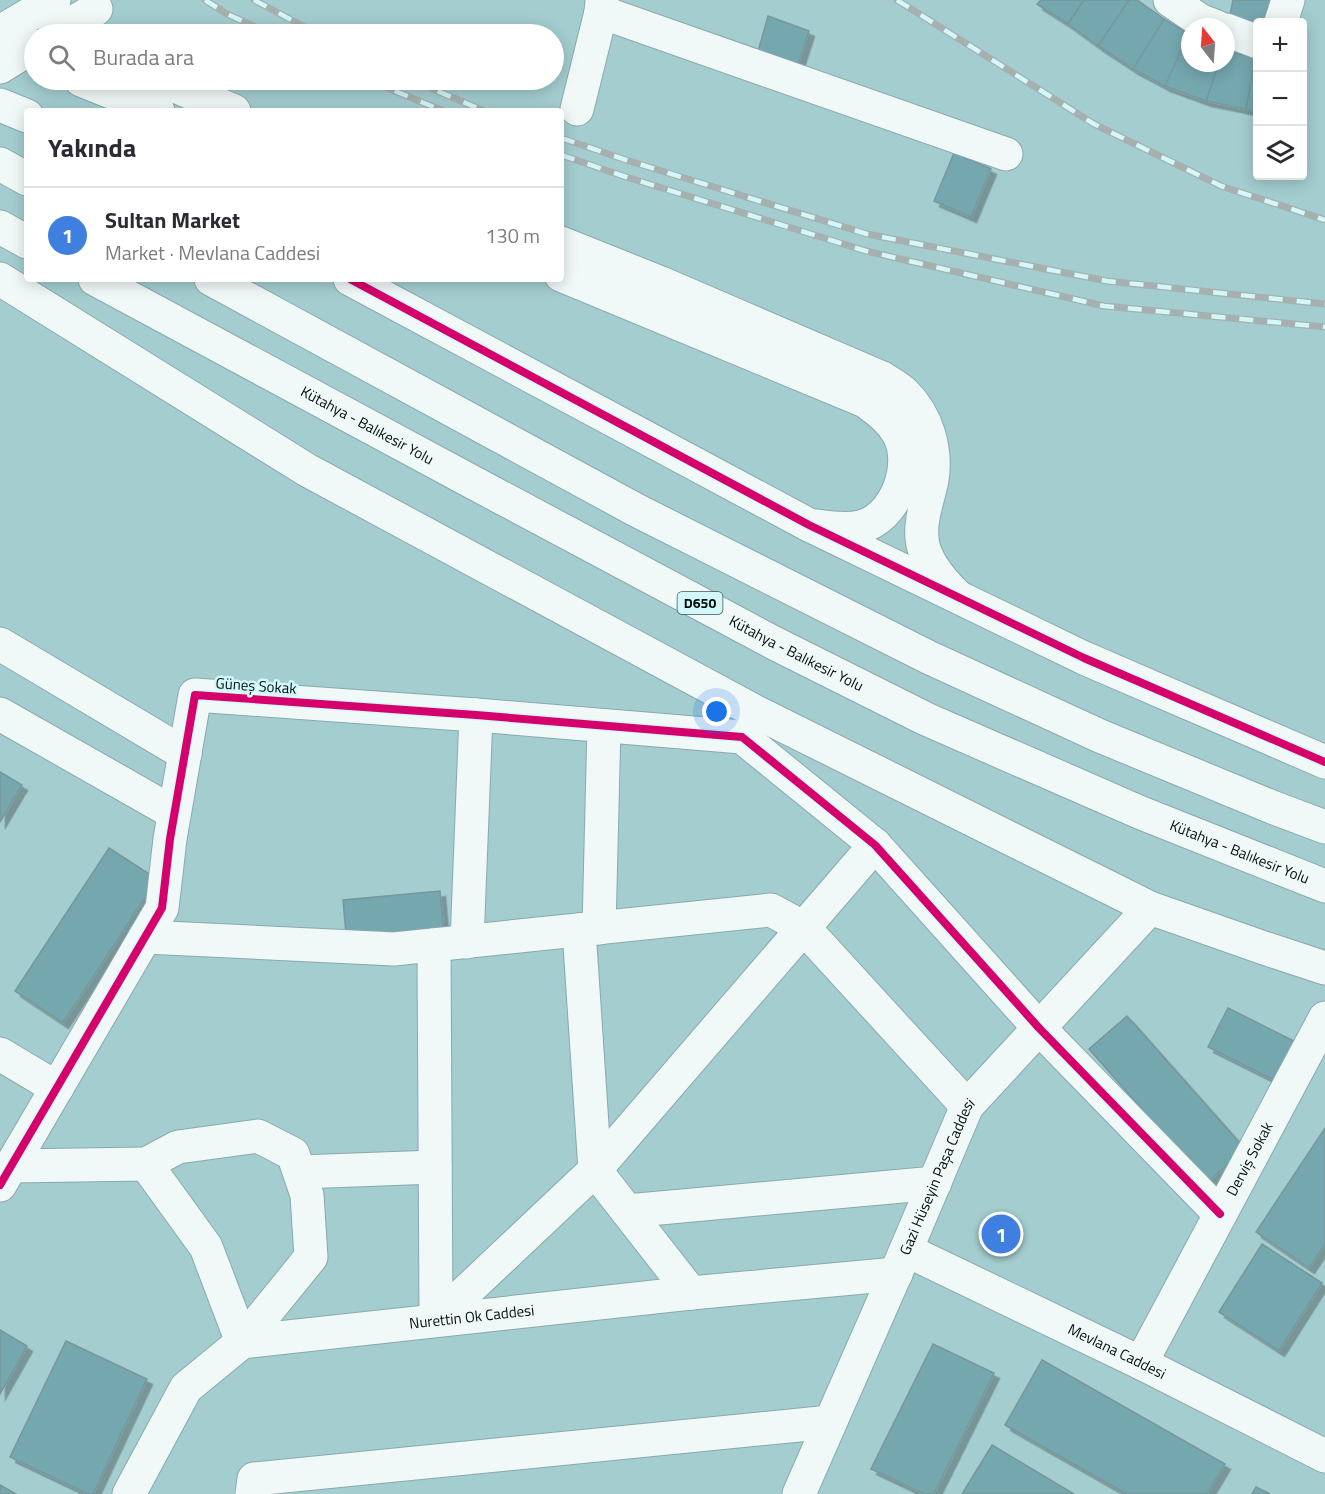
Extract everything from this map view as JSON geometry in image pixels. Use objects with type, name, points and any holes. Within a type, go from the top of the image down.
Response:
[{"type":"main road","points":[[1170,0],[1197,18]]},
{"type":"main road","points":[[1282,18],[1288,0]]},
{"type":"main road","points":[[577,109],[602,6],[1006,154]]},
{"type":"main road","points":[[34,17],[100,11]]},
{"type":"main road","points":[[1235,33],[1253,40]]},
{"type":"main road","points":[[106,90],[151,108]]},
{"type":"main road","points":[[185,90],[227,108]]},
{"type":"main road","points":[[0,105],[24,115]]},
{"type":"main road","points":[[0,164],[24,176]]},
{"type":"main road","points":[[0,227],[24,240]]},
{"type":"main road","points":[[564,245],[655,297],[865,401],[883,414],[897,431],[905,453],[904,475],[894,500],[878,519],[860,527],[835,528],[809,525]]},
{"type":"main road","points":[[564,276],[655,297],[882,378],[904,393],[919,411],[929,433],[933,454],[932,479],[922,519],[922,542],[932,567],[955,594]]},
{"type":"main road","points":[[0,279],[307,470],[756,712],[1150,908],[1325,968]]},
{"type":"main road","name":"Kütahya - Balıkesir Yolu","points":[[101,282],[774,643],[916,714],[1139,812],[1325,886]]},
{"type":"main road","points":[[218,282],[636,510],[928,657],[1100,736],[1272,807],[1325,826]]},
{"type":"main road","points":[[356,282],[809,525],[1084,658],[1325,762]]},
{"type":"main road","points":[[0,644],[185,754]]},
{"type":"main road","name":"Güneş Sokak","points":[[6,1175],[162,908],[174,813],[195,695],[742,737],[875,845]]},
{"type":"main road","points":[[0,714],[174,813]]},
{"type":"main road","points":[[467,942],[476,715]]},
{"type":"main road","points":[[604,726],[589,929],[595,1170],[691,1293]]},
{"type":"main road","points":[[436,1320],[595,1170],[875,845],[1039,1028],[1220,1214]]},
{"type":"main road","name":"Gazi Hüseyin Paşa Caddesi","points":[[807,1491],[830,1422],[967,1106],[1150,908]]},
{"type":"main road","points":[[145,937],[394,950],[771,910],[804,928],[967,1106]]},
{"type":"main road","points":[[434,945],[436,1320]]},
{"type":"main road","name":"Derviş Sokak","points":[[1141,1363],[1325,1018]]},
{"type":"main road","points":[[0,1054],[57,1088]]},
{"type":"main road","points":[[6,1175],[146,1164],[178,1147],[258,1136],[293,1154],[300,1172],[307,1195],[311,1257],[242,1342],[186,1388],[129,1494]]},
{"type":"main road","points":[[146,1164],[206,1247],[242,1342]]},
{"type":"main road","points":[[300,1172],[435,1167]]},
{"type":"main road","points":[[627,1211],[935,1183]]},
{"type":"main road","name":"Nurettin Ok Caddesi","points":[[242,1342],[691,1293],[901,1262]]},
{"type":"main road","name":"Mevlana Caddesi","points":[[901,1262],[1141,1363],[1325,1456]]},
{"type":"main road","points":[[252,1494],[254,1479],[830,1422]]},
{"type":"building","points":[[1041,0],[1084,0],[1068,24],[1037,4]]},
{"type":"building","points":[[1084,0],[1129,0],[1098,46],[1068,24]]},
{"type":"building","points":[[1129,0],[1137,0],[1164,19],[1133,69],[1098,46]]},
{"type":"building","points":[[1233,0],[1271,0],[1266,18],[1253,18],[1253,22],[1230,15]]},
{"type":"building","points":[[768,16],[809,31],[796,71],[756,59]]},
{"type":"building","points":[[1164,19],[1181,29],[1181,51],[1165,86],[1133,69]]},
{"type":"building","points":[[1181,51],[1181,72],[1216,72],[1206,101],[1165,86]]},
{"type":"building","points":[[1235,53],[1253,58],[1246,109],[1206,101],[1216,72],[1235,72]]},
{"type":"building","points":[[1253,70],[1253,111],[1246,109]]},
{"type":"building","points":[[954,153],[991,169],[971,217],[934,201]]},
{"type":"building","points":[[0,772],[22,785],[0,822]]},
{"type":"building","points":[[109,848],[157,879],[63,1023],[15,991]]},
{"type":"building","points":[[440,891],[444,936],[347,945],[343,900]]},
{"type":"building","points":[[1228,1008],[1296,1042],[1276,1081],[1208,1047]]},
{"type":"building","points":[[1127,1016],[1245,1149],[1207,1183],[1089,1049]]},
{"type":"building","points":[[1325,1128],[1325,1244],[1309,1268],[1256,1232]]},
{"type":"building","points":[[1262,1244],[1322,1283],[1279,1351],[1219,1312]]},
{"type":"building","points":[[0,1330],[27,1346],[0,1394]]},
{"type":"building","points":[[66,1341],[147,1379],[93,1494],[88,1494],[10,1457]]},
{"type":"building","points":[[933,1344],[994,1373],[934,1494],[924,1494],[871,1469]]},
{"type":"building","points":[[1042,1360],[1225,1464],[1207,1494],[1126,1494],[1005,1425]]},
{"type":"building","points":[[992,1445],[1074,1494],[962,1494]]},
{"type":"building","points":[[0,1485],[16,1494],[0,1494]]},
{"type":"building","points":[[1256,1487],[1270,1494],[1252,1494]]},
{"type":"railway","points":[[205,0],[249,24]]},
{"type":"railway","points":[[254,0],[299,24]]},
{"type":"railway","points":[[897,0],[1094,124],[1221,186],[1325,220]]},
{"type":"railway","points":[[393,90],[436,108]]},
{"type":"railway","points":[[435,90],[477,108]]},
{"type":"railway","points":[[564,139],[867,234],[1107,281],[1325,304]]},
{"type":"railway","points":[[564,156],[866,251],[1104,306],[1325,327]]},
{"type":"cycle path","points":[[356,282],[809,525],[1084,658],[1325,762]]},
{"type":"cycle path","points":[[0,1185],[162,908],[170,839],[195,695],[742,737],[875,845],[1039,1028],[1220,1214]]},
{"type":"place","name":"Sultan Market","points":[[1001,1234]]}]
